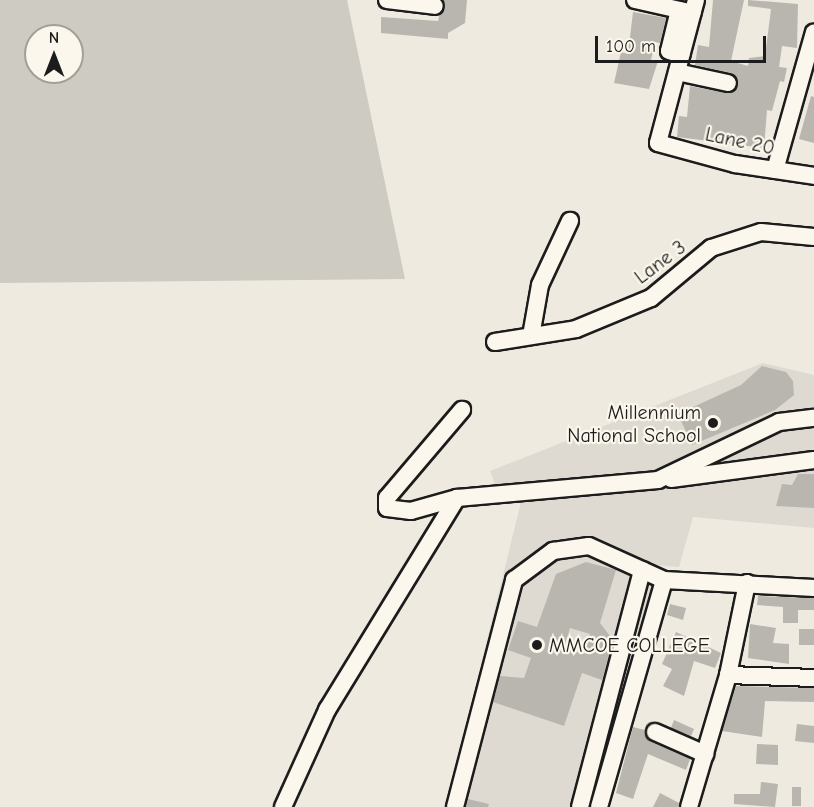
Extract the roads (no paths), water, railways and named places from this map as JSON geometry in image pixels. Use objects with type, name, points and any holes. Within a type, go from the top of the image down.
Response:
[{"type":"street","points":[[387,0],[435,6]]},
{"type":"street","points":[[634,0],[690,7],[677,72],[728,83]]},
{"type":"street","points":[[775,170],[814,34]]},
{"type":"street","name":"Lane 20","points":[[677,72],[658,143],[775,170],[814,176]]},
{"type":"street","points":[[531,336],[540,285],[570,221]]},
{"type":"street","name":"Lane 3","points":[[495,342],[576,329],[651,298],[711,248],[761,232],[814,237]]},
{"type":"street","points":[[462,410],[387,498],[387,508],[411,511],[457,498],[658,480],[814,460]]},
{"type":"street","points":[[658,480],[779,422],[814,418]]},
{"type":"street","points":[[283,807],[327,710],[457,498]]},
{"type":"street","points":[[454,807],[513,580],[553,551],[589,546],[664,580],[814,588]]},
{"type":"street","points":[[580,807],[642,570]]},
{"type":"street","points":[[599,807],[664,580]]},
{"type":"street","points":[[689,807],[728,675],[747,583]]},
{"type":"street","points":[[728,675],[814,678]]},
{"type":"street","points":[[655,732],[705,754]]},
{"type":"place","name":"Millennium National School","points":[[713,423]]},
{"type":"place","name":"MMCOE COLLEGE","points":[[537,645]]}]
